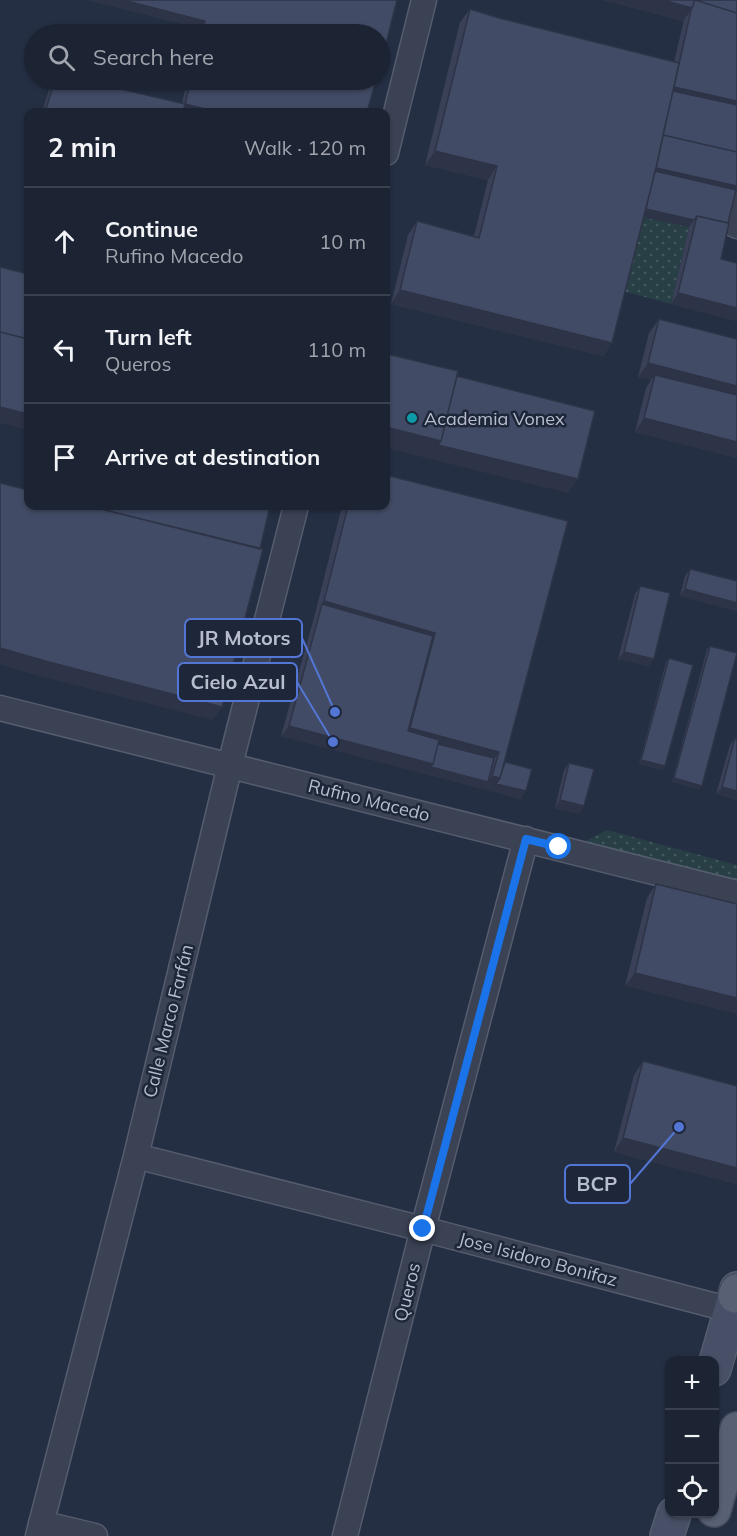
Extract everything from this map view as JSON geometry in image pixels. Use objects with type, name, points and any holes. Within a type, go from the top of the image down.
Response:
[{"type":"main road","points":[[719,1494],[737,1429]]},
{"type":"main road","points":[[707,1536],[712,1518]]},
{"type":"street","points":[[390,137],[424,0]]},
{"type":"street","points":[[737,191],[729,222],[737,225]]},
{"type":"street","name":"Calle Marco Farfán","points":[[40,1529],[136,1156],[230,765],[295,510]]},
{"type":"street","name":"Rufino Macedo","points":[[0,708],[737,893]]},
{"type":"street","name":"Queros","points":[[345,1536],[526,839]]},
{"type":"street","name":"Jose Isidoro Bonifaz","points":[[136,1156],[423,1229],[735,1297]]},
{"type":"street","points":[[718,1356],[735,1297]]},
{"type":"street","points":[[667,1536],[673,1518]]},
{"type":"street","points":[[40,1529],[95,1536]]},
{"type":"green space","points":[[638,216],[689,227],[671,304],[619,290]]},
{"type":"green space","points":[[607,830],[737,865],[737,890],[572,848]]},
{"type":"building","points":[[123,0],[397,0],[390,28],[390,24],[204,24],[205,21]]},
{"type":"building","points":[[663,0],[695,0],[692,8]]},
{"type":"building","points":[[695,0],[737,13],[737,101],[674,87]]},
{"type":"building","points":[[695,0],[737,0],[737,13]]},
{"type":"building","points":[[470,9],[679,63],[657,164],[612,343],[400,290],[417,221],[479,238],[497,166],[435,151]]},
{"type":"building","points":[[52,90],[125,90],[185,104],[184,108],[46,108]]},
{"type":"building","points":[[188,90],[373,90],[368,108],[202,108],[185,104]]},
{"type":"building","points":[[673,91],[737,105],[737,152],[663,135]]},
{"type":"building","points":[[663,135],[737,152],[737,186],[656,168]]},
{"type":"building","points":[[655,171],[736,190],[728,223],[697,216],[694,220],[646,209]]},
{"type":"building","points":[[697,216],[729,223],[721,259],[737,263],[737,308],[678,293]]},
{"type":"building","points":[[0,267],[24,273],[24,338],[0,332]]},
{"type":"building","points":[[659,319],[737,339],[737,386],[648,363]]},
{"type":"building","points":[[0,332],[24,338],[24,413],[0,407]]},
{"type":"building","points":[[390,355],[458,371],[441,441],[390,428]]},
{"type":"building","points":[[655,375],[737,395],[737,442],[644,418]]},
{"type":"building","points":[[457,376],[595,411],[578,479],[438,445],[441,441]]},
{"type":"building","points":[[390,476],[568,521],[500,778],[492,776],[499,752],[410,728],[435,633],[324,601],[347,510],[390,510]]},
{"type":"building","points":[[0,483],[24,489],[24,510],[105,510],[263,549],[222,707],[0,648]]},
{"type":"building","points":[[105,510],[269,510],[260,549]]},
{"type":"building","points":[[690,569],[737,581],[737,603],[685,589]]},
{"type":"building","points":[[640,586],[670,593],[654,659],[624,652]]},
{"type":"building","points":[[322,604],[433,636],[408,731],[439,740],[433,764],[289,726]]},
{"type":"building","points":[[710,646],[737,653],[702,786],[674,778]]},
{"type":"building","points":[[669,658],[693,665],[665,766],[641,760]]},
{"type":"building","points":[[735,738],[737,739],[737,791],[722,787]]},
{"type":"building","points":[[438,744],[494,758],[488,782],[431,767]]},
{"type":"building","points":[[505,762],[532,769],[526,791],[496,784]]},
{"type":"building","points":[[569,763],[594,769],[584,806],[560,800]]},
{"type":"building","points":[[656,884],[737,904],[737,998],[635,973]]},
{"type":"building","points":[[643,1061],[737,1086],[737,1168],[623,1138]]},
{"type":"place","name":"Academia Vonex","points":[[412,418]]},
{"type":"place","name":"JR Motors","points":[[335,712]]},
{"type":"place","name":"Cielo Azul","points":[[333,742]]},
{"type":"place","name":"BCP","points":[[679,1127]]},
{"type":"route","points":[[423,1229],[526,839],[559,847]]}]
